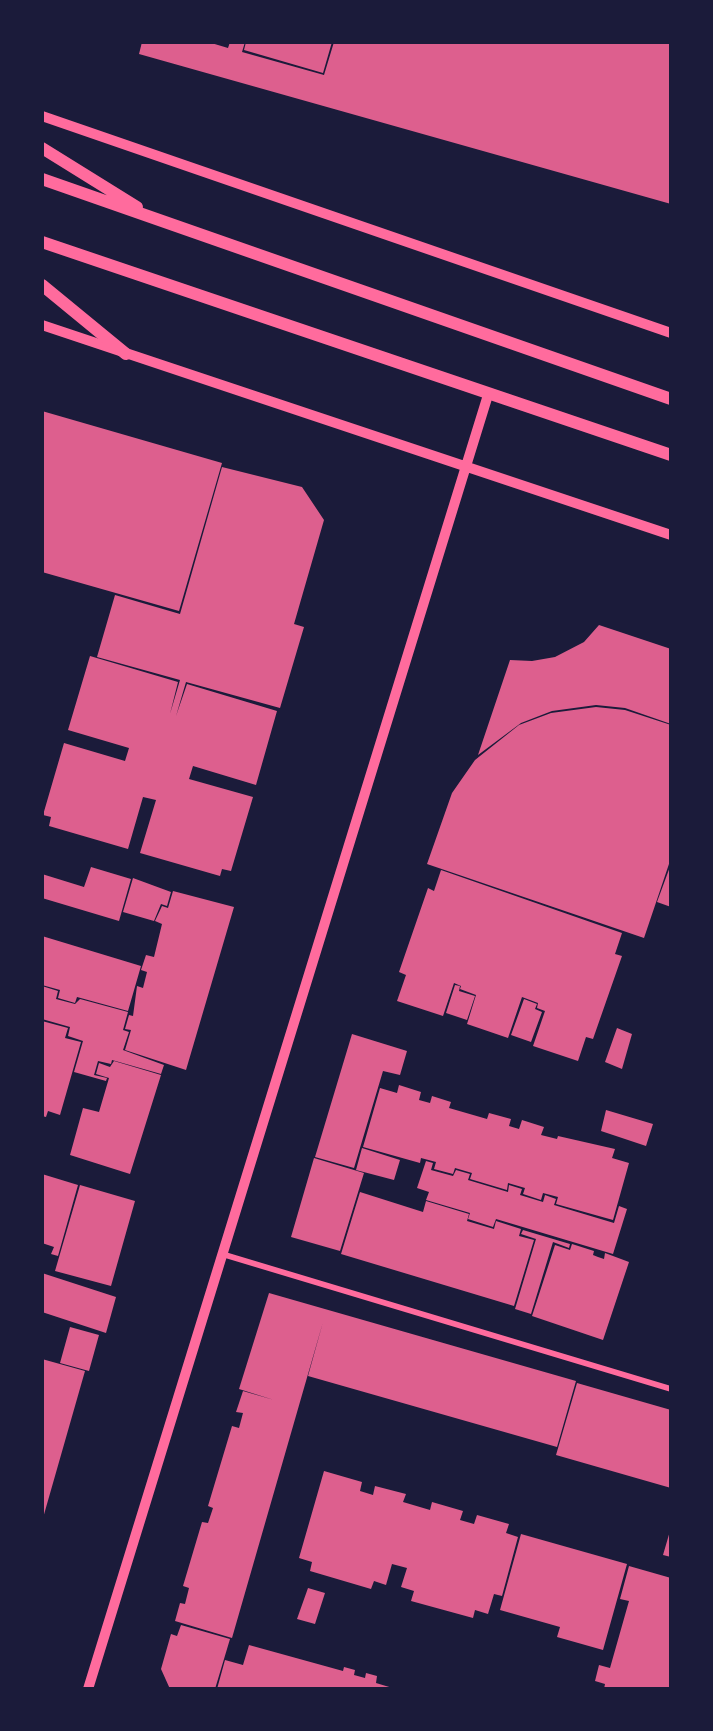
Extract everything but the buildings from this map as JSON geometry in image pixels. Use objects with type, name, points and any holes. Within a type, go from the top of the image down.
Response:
[{"type":"main road","points":[[42,148],[156,219]]},
{"type":"main road","points":[[42,179],[671,399]]},
{"type":"main road","points":[[42,242],[488,395],[671,455]]},
{"type":"main road","points":[[42,285],[126,354]]},
{"type":"street","points":[[42,116],[671,333]]},
{"type":"street","points":[[42,325],[671,535]]},
{"type":"street","points":[[88,1689],[488,395]]},
{"type":"street","points":[[222,1254],[671,1389]]}]
